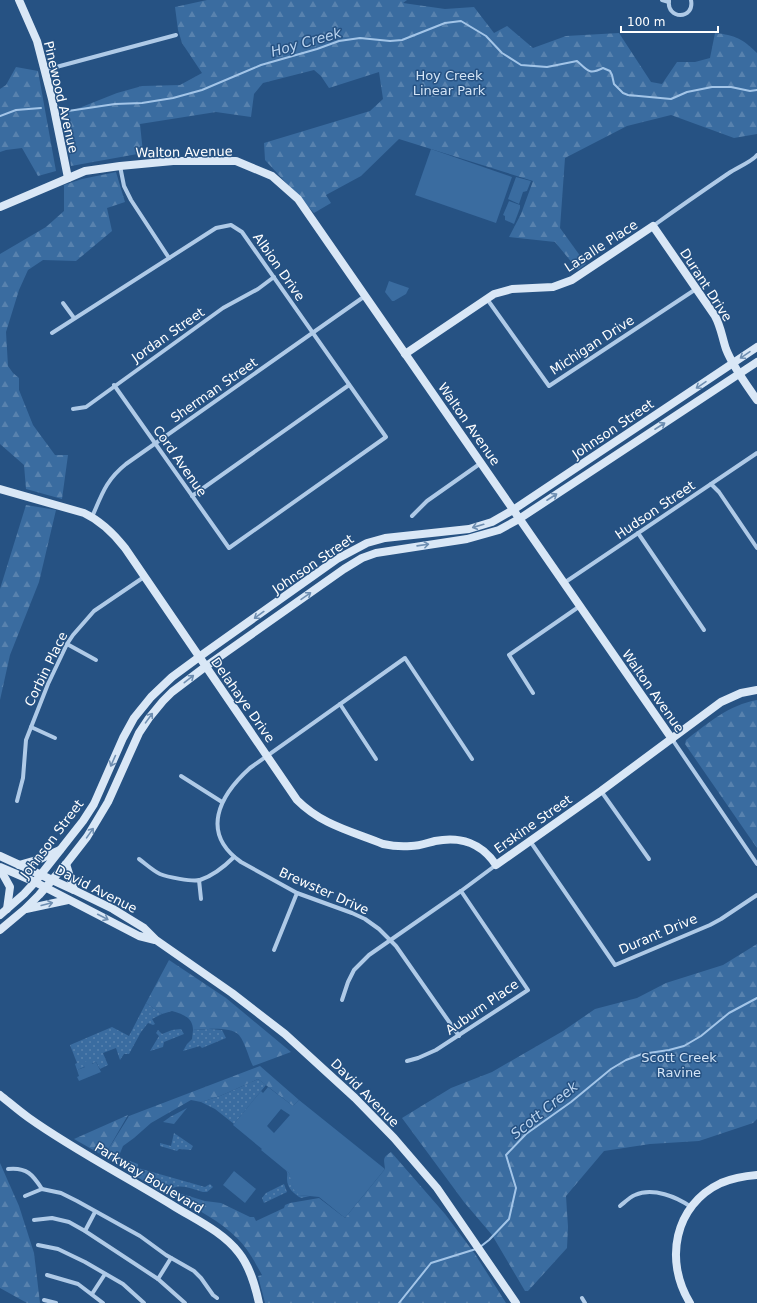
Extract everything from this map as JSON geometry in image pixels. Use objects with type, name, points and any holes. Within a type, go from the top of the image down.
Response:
[{"type":"street","name":"Pinewood Avenue","points":[[19,0],[37,41],[52,99],[68,178]]},
{"type":"street","points":[[662,0],[669,1],[669,6],[672,12],[682,15],[690,10],[692,5],[691,0]]},
{"type":"street","points":[[44,70],[176,35]]},
{"type":"street","name":"Lasalle Place","points":[[405,354],[494,294],[512,289],[544,288],[563,284],[572,280],[654,226],[744,163],[755,158],[757,155]]},
{"type":"street","name":"Walton Avenue","points":[[68,178],[85,171],[120,166],[173,161],[236,161],[272,176],[298,198],[757,864]]},
{"type":"street","points":[[120,166],[124,186],[130,200],[169,258]]},
{"type":"street","points":[[0,207],[68,178]]},
{"type":"street","name":"Albion Drive","points":[[52,333],[216,228],[231,225],[242,232],[386,437],[229,548]]},
{"type":"street","name":"Durant Drive","points":[[654,226],[719,324],[726,348],[733,363],[757,400]]},
{"type":"street","name":"Jordan Street","points":[[73,409],[86,406],[223,308],[258,289],[274,277]]},
{"type":"street","name":"Michigan Drive","points":[[487,299],[549,386],[696,288]]},
{"type":"street","name":"Sherman Street","points":[[92,517],[104,488],[114,475],[126,464],[365,296]]},
{"type":"street","points":[[63,303],[74,318]]},
{"type":"street","name":"Johnson Street","points":[[3,912],[41,875],[94,804],[127,731],[139,711],[158,690],[199,657],[337,560],[367,543],[385,538],[469,529],[492,522],[513,510],[757,347]]},
{"type":"street","name":"Johnson Street","points":[[0,930],[25,909],[46,888],[87,837],[101,815],[132,746],[148,718],[172,692],[205,667],[344,569],[362,558],[383,551],[467,539],[499,530],[519,519],[757,362]]},
{"type":"street","name":"Cord Avenue","points":[[114,385],[229,548]]},
{"type":"street","points":[[192,496],[349,385]]},
{"type":"street","name":"Hudson Street","points":[[564,584],[757,453]]},
{"type":"street","points":[[412,516],[427,501],[481,463]]},
{"type":"street","points":[[710,484],[719,492],[757,548]]},
{"type":"street","name":"Delahaye Drive","points":[[0,488],[84,513],[92,517],[115,535],[266,756],[297,800],[306,809],[324,821],[383,844],[393,846],[410,846],[447,839],[467,841],[481,848],[496,865]]},
{"type":"street","points":[[638,533],[704,630]]},
{"type":"street","name":"Corbin Place","points":[[17,801],[23,778],[25,744],[30,727],[67,644],[94,611],[144,577]]},
{"type":"street","points":[[533,693],[509,655],[580,606]]},
{"type":"street","points":[[67,644],[96,660]]},
{"type":"street","name":"Brewster Drive","points":[[458,1036],[391,940],[379,929],[365,919],[297,893],[234,857],[223,844],[219,836],[217,817],[222,802],[240,777],[266,756],[405,658],[472,759]]},
{"type":"street","name":"Erskine Street","points":[[342,1000],[354,970],[368,956],[601,791],[722,702],[741,693],[757,690]]},
{"type":"street","points":[[340,704],[376,759]]},
{"type":"street","points":[[30,727],[55,738]]},
{"type":"street","points":[[181,776],[222,802]]},
{"type":"street","points":[[601,791],[649,859]]},
{"type":"street","name":"Durant Drive","points":[[530,840],[615,965],[716,922],[757,895]]},
{"type":"street","points":[[19,865],[40,859],[61,850]]},
{"type":"street","name":"David Avenue","points":[[0,856],[113,909],[144,928],[156,940],[232,993],[285,1034],[355,1098],[394,1138],[437,1188],[516,1302]]},
{"type":"street","points":[[139,859],[160,874],[179,879],[199,880],[218,870],[234,857]]},
{"type":"street","points":[[66,864],[74,890]]},
{"type":"street","points":[[0,868],[10,888],[3,912]]},
{"type":"street","name":"David Avenue","points":[[0,868],[35,882],[139,936],[156,940]]},
{"type":"street","points":[[199,880],[201,899]]},
{"type":"street","name":"Auburn Place","points":[[407,1061],[436,1050],[528,990],[461,891]]},
{"type":"street","points":[[274,950],[297,893]]},
{"type":"street","points":[[25,909],[68,900]]},
{"type":"street","name":"Parkway Boulevard","points":[[0,1095],[29,1118],[81,1151],[221,1235],[239,1253],[246,1264],[252,1276],[259,1303]]},
{"type":"street","points":[[8,1169],[16,1168],[26,1171],[35,1178],[42,1189]]},
{"type":"street","points":[[690,1303],[684,1293],[678,1275],[675,1253],[676,1241],[691,1207],[706,1193],[722,1183],[732,1179],[757,1175]]},
{"type":"street","points":[[25,1196],[42,1189],[61,1193],[140,1236],[171,1258],[194,1271],[201,1278],[212,1295],[217,1298]]},
{"type":"street","points":[[620,1206],[636,1194],[648,1193],[669,1196],[691,1207]]},
{"type":"street","points":[[85,1231],[96,1212]]},
{"type":"street","points":[[34,1220],[52,1218],[69,1222],[158,1279],[185,1303]]},
{"type":"street","points":[[38,1245],[58,1249],[86,1262],[123,1284],[144,1303]]},
{"type":"street","points":[[158,1279],[171,1258]]},
{"type":"street","points":[[92,1294],[105,1274]]},
{"type":"street","points":[[47,1275],[78,1284],[104,1303]]},
{"type":"street","points":[[582,1298],[585,1303]]},
{"type":"street","points":[[44,1300],[56,1303]]},
{"type":"green space","name":"Hoy Creek Linear Park","points":[[207,0],[407,0],[403,3],[445,9],[474,7],[494,33],[507,26],[533,48],[566,36],[619,33],[651,82],[662,84],[677,62],[695,62],[710,58],[715,33],[728,35],[743,41],[757,53],[757,134],[734,138],[671,115],[627,126],[565,158],[560,228],[586,264],[578,270],[555,242],[509,237],[521,214],[533,181],[399,139],[361,176],[326,195],[331,203],[314,213],[265,160],[264,143],[370,111],[383,99],[379,72],[329,88],[321,76],[314,70],[263,83],[254,94],[251,117],[216,112],[140,124],[143,153],[71,166],[64,114],[117,93],[142,86],[180,85],[202,73],[182,43],[178,30],[175,7]]},
{"type":"green space","points":[[16,67],[38,71],[56,171],[38,176],[22,148],[0,152],[0,89],[6,85]]},
{"type":"green space","points":[[431,149],[512,177],[496,223],[415,195]]},
{"type":"green space","points":[[116,172],[125,202],[107,208],[112,231],[76,261],[43,260],[28,270],[19,290],[6,332],[8,366],[19,378],[19,390],[33,425],[55,455],[68,455],[62,499],[26,489],[24,465],[0,444],[0,254],[46,227],[64,211],[64,185],[82,179]]},
{"type":"green space","points":[[516,177],[531,181],[527,191],[523,192],[519,204],[508,199]]},
{"type":"green space","points":[[509,201],[520,205],[514,224],[505,220],[505,216],[503,215]]},
{"type":"green space","points":[[389,281],[409,288],[406,294],[392,301],[385,292]]},
{"type":"green space","points":[[26,505],[56,510],[39,582],[10,655],[0,700],[0,589]]},
{"type":"green space","points":[[757,700],[757,848],[685,744],[686,740],[702,727],[728,710],[747,702]]},
{"type":"green space","name":"Scott Creek Ravine","points":[[757,944],[757,1119],[753,1123],[699,1141],[650,1144],[604,1151],[566,1196],[568,1227],[567,1248],[528,1291],[525,1291],[492,1235],[464,1202],[402,1118],[451,1088],[492,1072],[563,1031],[595,1009],[637,998],[666,983],[723,965]]},
{"type":"green space","points":[[169,960],[226,998],[291,1052],[253,1066],[243,1042],[239,1035],[235,1032],[224,1029],[193,1030],[193,1026],[189,1019],[183,1015],[172,1011],[162,1014],[146,1003]]},
{"type":"green space","points":[[146,1003],[162,1014],[152,1019],[155,1024],[153,1025],[148,1023],[141,1032],[129,1054],[124,1054],[120,1060],[116,1048],[103,1053],[108,1065],[100,1069],[96,1062],[77,1070],[75,1064],[77,1063],[70,1045],[112,1027],[129,1036]]},
{"type":"green space","points":[[181,1029],[184,1034],[164,1042],[163,1047],[150,1051],[159,1036],[156,1033],[158,1030],[162,1034],[172,1030]]},
{"type":"green space","points":[[193,1030],[222,1030],[226,1038],[202,1048],[200,1046],[183,1051],[192,1039]]},
{"type":"green space","points":[[90,1060],[92,1064],[96,1062],[101,1072],[79,1081],[77,1077],[79,1076],[77,1070],[85,1067],[84,1062]]},
{"type":"green space","points":[[260,1066],[299,1100],[293,1106],[258,1079],[220,1096],[201,1102],[191,1100],[151,1123],[123,1146],[116,1163],[74,1139],[128,1115],[106,1153],[129,1116]]},
{"type":"green space","points":[[258,1079],[266,1085],[234,1124],[215,1109],[201,1102],[220,1096]]},
{"type":"green space","points":[[268,1087],[293,1106],[299,1100],[385,1169],[345,1218],[319,1197],[299,1195],[294,1190],[289,1173],[233,1125],[261,1091],[263,1093]],"holes":[[[281,1109],[290,1115],[274,1133],[267,1126]]]},
{"type":"green space","points":[[187,1108],[174,1124],[163,1122],[170,1117]]},
{"type":"green space","points":[[174,1133],[193,1146],[191,1150],[179,1149],[177,1151],[160,1146],[160,1143],[171,1146]]},
{"type":"green space","points":[[391,1152],[445,1214],[475,1254],[506,1303],[265,1303],[258,1276],[262,1275],[241,1242],[216,1221],[177,1198],[182,1194],[205,1201],[221,1203],[250,1217],[254,1217],[256,1221],[284,1208],[285,1205],[290,1203],[319,1198],[345,1218],[385,1169],[384,1159]]},
{"type":"green space","points":[[130,1161],[138,1164],[138,1168],[205,1187],[210,1184],[213,1187],[207,1192],[203,1192],[178,1187],[169,1190],[166,1195],[126,1170]]},
{"type":"green space","points":[[0,1163],[19,1206],[34,1253],[40,1303],[27,1303],[0,1288]]},
{"type":"green space","points":[[286,1170],[289,1173],[299,1195],[310,1196],[301,1198],[291,1190],[287,1182]]},
{"type":"green space","points":[[234,1171],[256,1189],[245,1203],[223,1185]]},
{"type":"green space","points":[[284,1184],[287,1192],[264,1203],[262,1198],[266,1193]]},
{"type":"waterway","name":"Hoy Creek","points":[[68,111],[173,98],[202,90],[261,65],[339,41],[360,38],[390,41],[402,40],[445,23],[461,21],[486,36],[502,53],[521,65],[547,67],[577,61],[589,71],[595,71],[603,68],[610,71],[614,84],[623,93],[628,95],[671,99],[687,92],[712,87],[731,87],[750,91],[757,90]]},
{"type":"waterway","name":"Hoy Creek","points":[[0,116],[16,110],[41,108]]},
{"type":"waterway","name":"Scott Creek","points":[[480,1247],[489,1240],[509,1219],[516,1188],[506,1155],[526,1134],[571,1102],[611,1069],[626,1060],[642,1054],[684,1046],[701,1036],[729,1013],[757,998]]},
{"type":"waterway","name":"Scott Creek","points":[[399,1303],[431,1263],[476,1249]]}]
